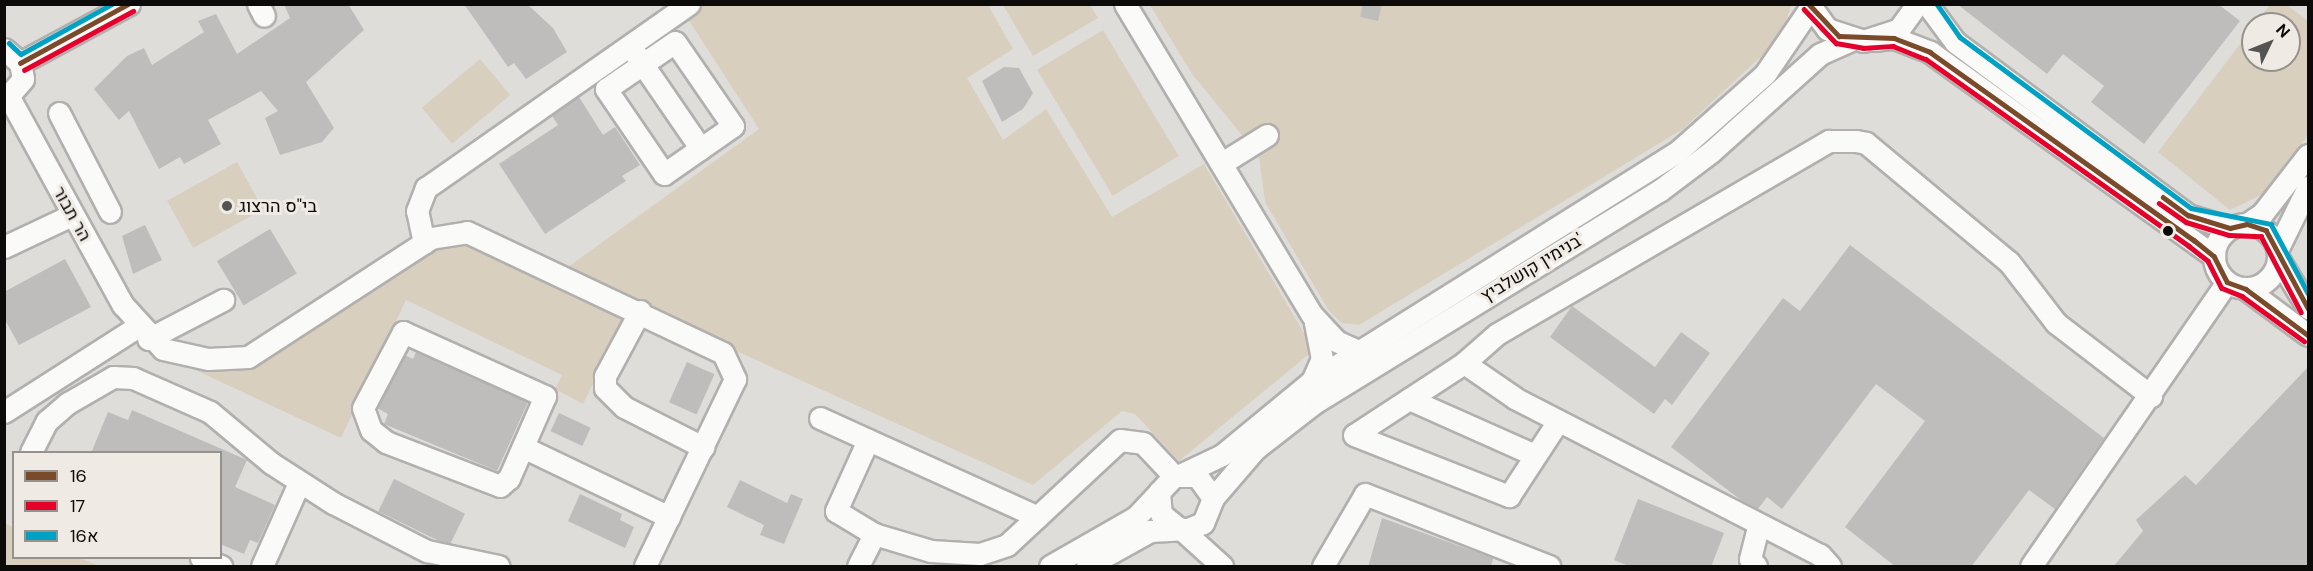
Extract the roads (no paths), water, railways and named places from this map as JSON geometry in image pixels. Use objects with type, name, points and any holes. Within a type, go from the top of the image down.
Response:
[{"type":"street","points":[[20,63],[129,4]]},
{"type":"street","points":[[424,243],[417,210],[426,188],[689,4]]},
{"type":"street","points":[[1125,4],[1312,315],[1336,341],[1361,352]]},
{"type":"street","points":[[1874,40],[1899,29],[1917,4]]},
{"type":"street","points":[[1927,4],[1955,42],[2179,208],[2238,226],[2266,230],[2308,308]]},
{"type":"street","points":[[1809,6],[1827,29],[1852,40],[1894,38],[1930,52],[2214,256],[2236,286],[2308,335]]},
{"type":"street","name":"בנימין קושלביץ'","points":[[1178,475],[1222,455],[1312,381],[1676,153],[1765,74],[1809,6]]},
{"type":"street","name":"בנימין קושלביץ'","points":[[1213,498],[1255,449],[1290,420],[1659,191],[1713,151],[1820,54],[1852,40]]},
{"type":"street","points":[[675,42],[734,126],[701,149],[664,174],[606,89],[675,42]]},
{"type":"street","points":[[629,44],[701,149]]},
{"type":"street","points":[[4,50],[20,63],[21,87],[7,100]]},
{"type":"street","name":"הר תבור","points":[[7,100],[72,215],[143,333]]},
{"type":"street","points":[[59,113],[110,212]]},
{"type":"street","points":[[1222,163],[1267,135]]},
{"type":"street","points":[[1558,421],[1509,496],[1354,435],[1464,363],[1497,334],[1829,141],[1866,143],[2009,262],[2056,323],[2151,396]]},
{"type":"street","points":[[2214,256],[2219,239],[2273,201],[2308,155]]},
{"type":"street","points":[[52,178],[85,165]]},
{"type":"street","points":[[2031,567],[2151,396],[2236,286],[2272,277],[2278,254],[2308,187]]},
{"type":"street","points":[[4,247],[72,215]]},
{"type":"street","points":[[143,333],[163,349],[208,359],[248,357],[424,243],[467,232],[639,311],[723,353],[731,366],[735,379],[645,567]]},
{"type":"street","points":[[4,412],[143,333],[223,300]]},
{"type":"street","points":[[639,311],[605,376],[611,398],[703,447]]},
{"type":"street","points":[[1312,315],[1322,359],[1312,381]]},
{"type":"street","points":[[403,332],[545,396],[523,447],[509,478],[500,486],[489,485],[371,430],[363,408],[403,332]]},
{"type":"street","points":[[1464,363],[1558,421],[1758,526],[1820,555],[1830,567]]},
{"type":"street","points":[[32,451],[47,421],[68,403],[113,377],[133,378],[210,412],[299,483],[427,551],[498,567]]},
{"type":"street","points":[[1409,399],[1535,455]]},
{"type":"street","points":[[820,418],[1038,517]]},
{"type":"street","points":[[868,440],[836,511],[874,534],[927,559],[993,551],[1038,517],[1120,440],[1143,443],[1178,475],[1204,481],[1213,498],[1203,523],[1150,531],[1087,567]]},
{"type":"street","points":[[523,447],[669,517]]},
{"type":"street","points":[[1050,567],[1136,517],[1178,475]]},
{"type":"street","points":[[262,567],[299,483]]},
{"type":"street","points":[[1159,492],[1161,514],[1222,567]]},
{"type":"street","points":[[1323,567],[1365,494],[1549,567]]},
{"type":"street","points":[[1756,567],[1750,559],[1758,526]]},
{"type":"street","points":[[858,567],[874,534]]},
{"type":"street","points":[[203,559],[221,567]]},
{"type":"place","name":"בי\"ס הרצוג","points":[[227,206]]}]
